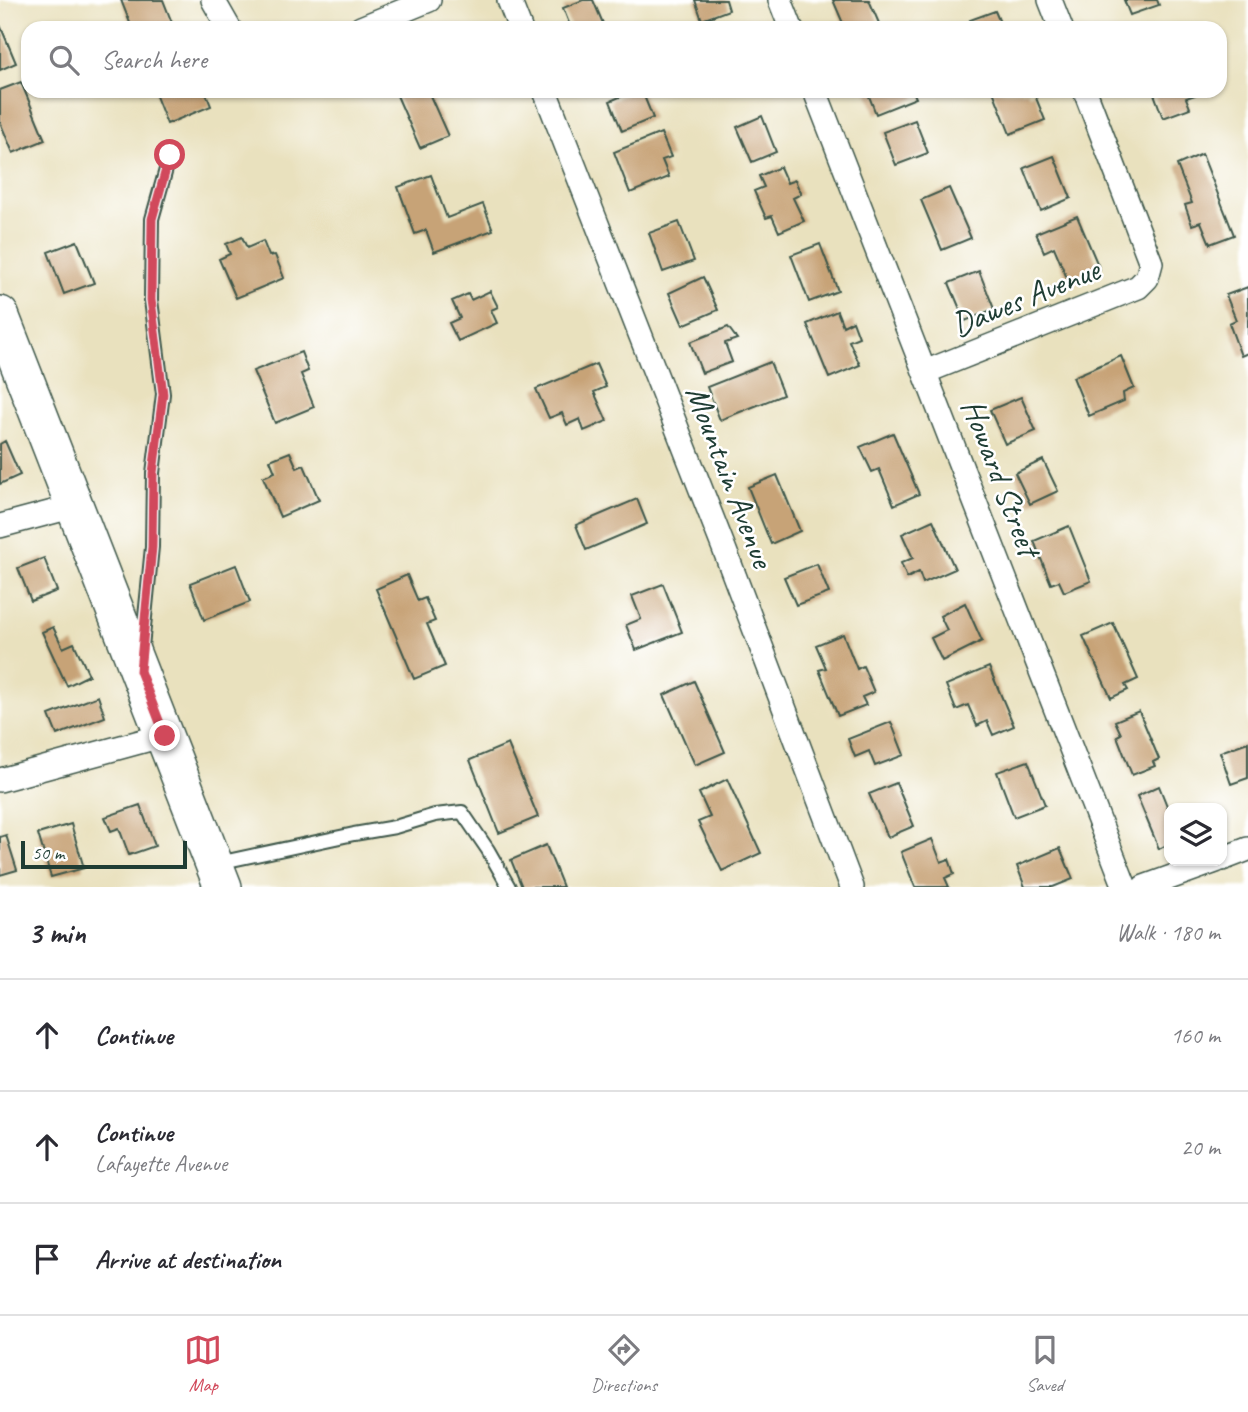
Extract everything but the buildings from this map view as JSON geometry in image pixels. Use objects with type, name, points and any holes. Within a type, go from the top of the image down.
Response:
[{"type":"main road","points":[[0,315],[219,876]]},
{"type":"street","points":[[213,0],[225,21]]},
{"type":"street","points":[[378,21],[429,0]]},
{"type":"street","points":[[509,0],[517,21]]},
{"type":"street","points":[[780,0],[788,21]]},
{"type":"street","points":[[1050,0],[1058,21]]},
{"type":"street","name":"Mountain Avenue","points":[[548,98],[726,551],[852,887]]},
{"type":"street","name":"Howard Street","points":[[818,98],[1125,887]]},
{"type":"street","name":"Dawes Avenue","points":[[925,372],[1139,287],[1147,278],[1151,263],[1088,98]]},
{"type":"street","points":[[0,526],[75,506]]},
{"type":"street","points":[[0,780],[165,736]]},
{"type":"street","points":[[1227,857],[1248,849]]},
{"type":"street","points":[[1144,887],[1202,866]]},
{"type":"lane","points":[[140,671],[152,547],[153,473],[163,394],[151,300],[152,219],[170,155]]},
{"type":"lane","points":[[219,876],[354,834],[395,827],[435,815],[462,812],[509,887]]},
{"type":"route","points":[[165,736],[140,671],[152,547],[153,473],[163,394],[151,300],[152,219],[170,155]]}]
